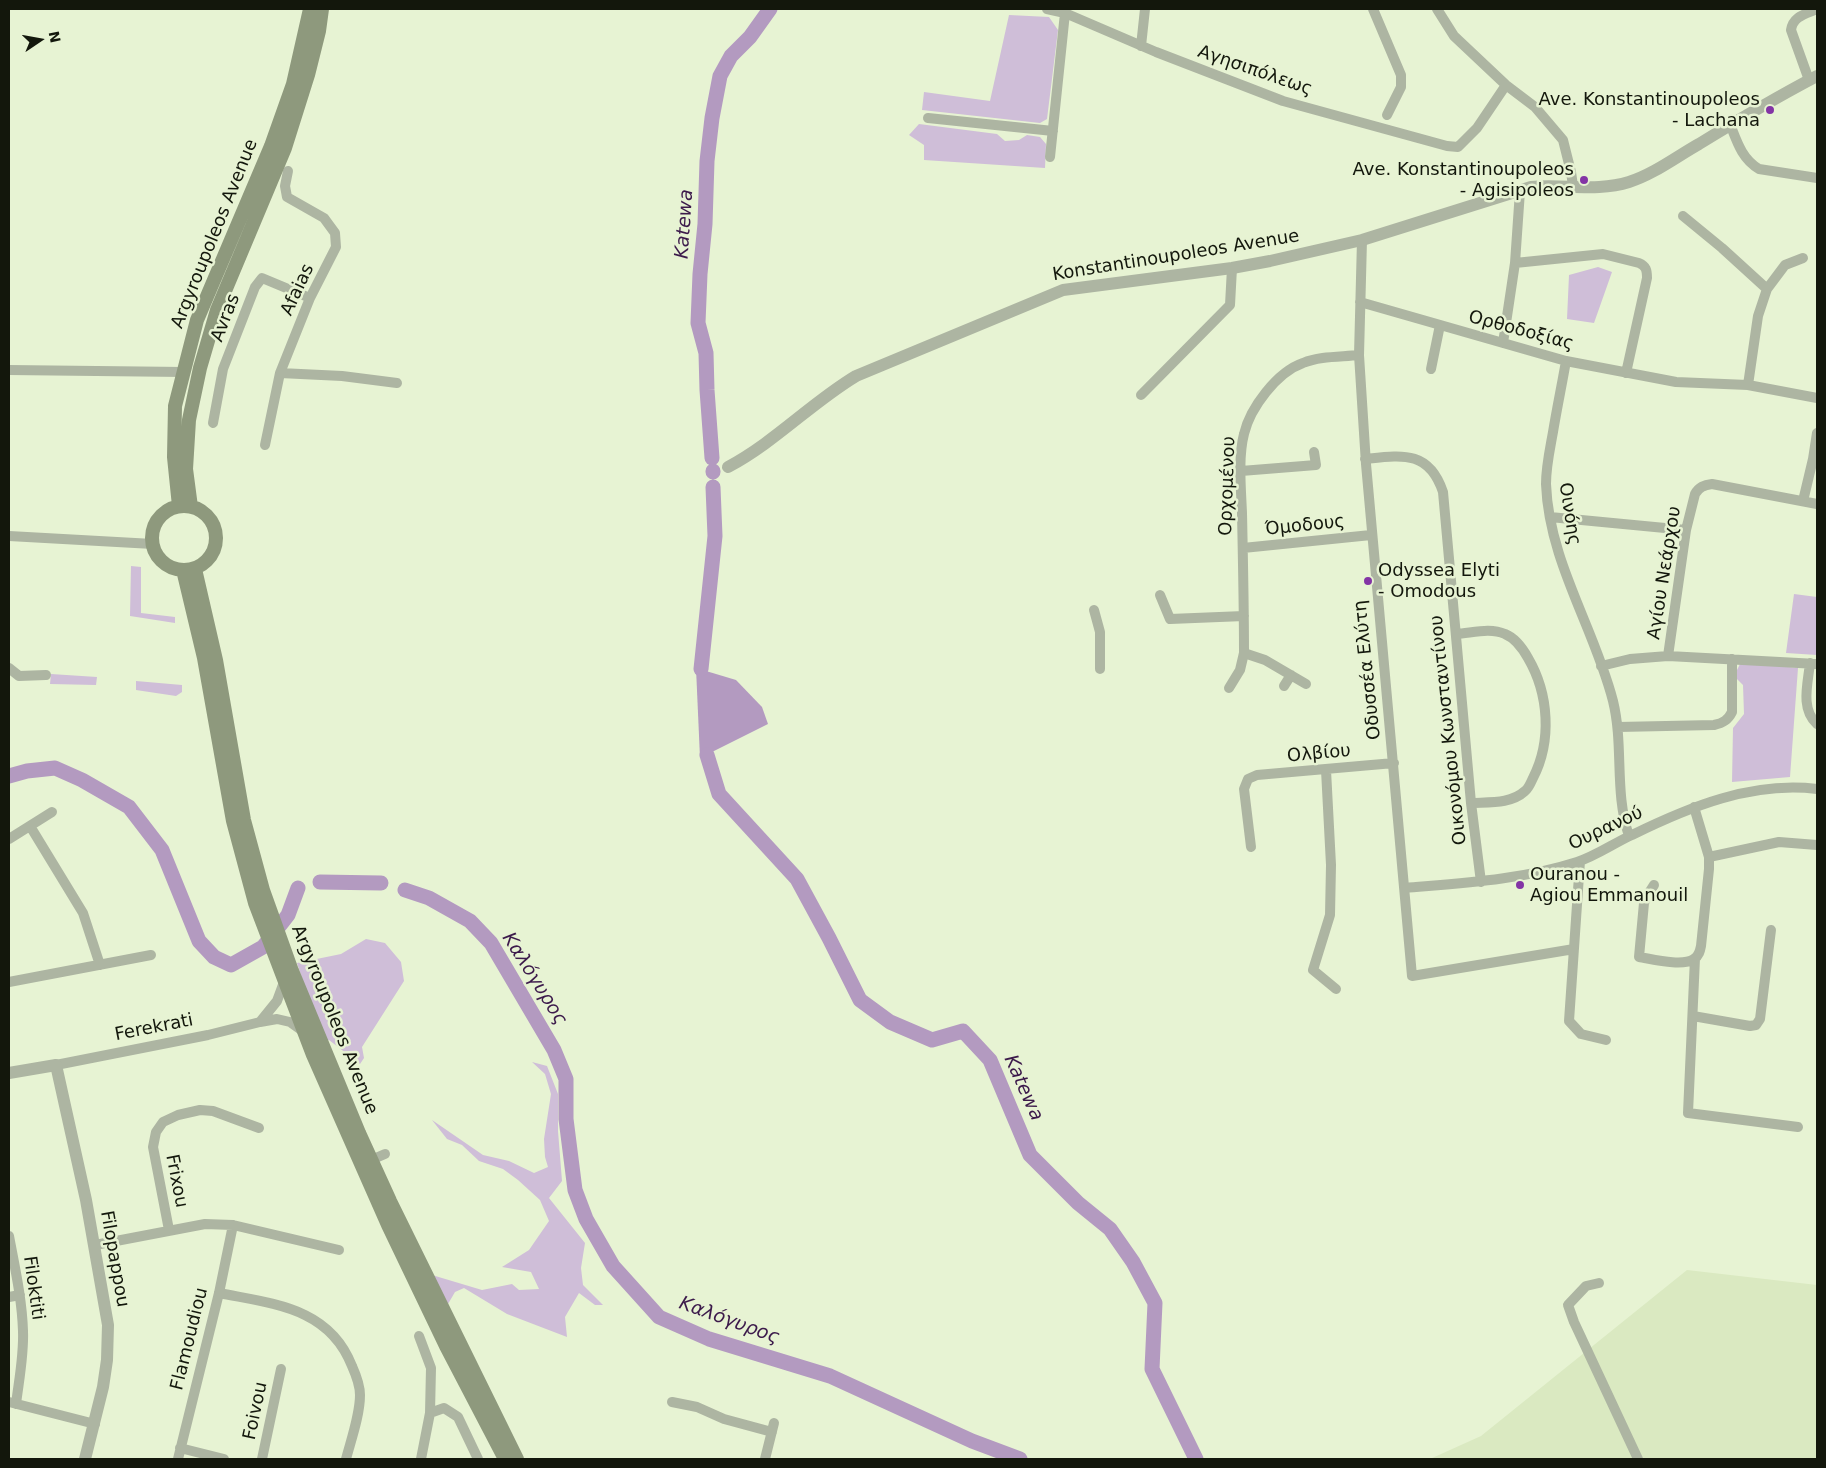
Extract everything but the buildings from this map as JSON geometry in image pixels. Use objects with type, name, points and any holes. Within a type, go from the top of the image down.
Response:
[{"type":"main road","name":"Argyroupoleos Avenue","points":[[185,506],[174,457],[175,406],[197,320],[271,146],[293,84],[310,9]]},
{"type":"main road","name":"Argyroupoleos Avenue","points":[[185,506],[189,420],[200,368],[217,310],[285,148],[308,75],[319,31],[322,9]]},
{"type":"main road","points":[[185,506],[200,510],[214,526],[216,536],[211,556],[204,564],[189,569],[173,568],[165,564],[158,557],[153,544],[152,536],[157,521],[170,509],[185,506]]},
{"type":"main road","name":"Argyroupoleos Avenue","points":[[189,569],[216,660],[244,820],[304,1032],[388,1225],[446,1346],[505,1459]]},
{"type":"main road","name":"Argyroupoleos Avenue","points":[[189,569],[233,821],[255,903],[412,1249],[516,1459]]},
{"type":"street","name":"Αγησιπόλεως","points":[[1047,9],[1065,13],[1141,46],[1283,101],[1447,146],[1458,147],[1478,128],[1506,85]]},
{"type":"street","points":[[1141,46],[1145,9]]},
{"type":"street","points":[[1373,9],[1401,75],[1401,86],[1387,115]]},
{"type":"street","points":[[1438,9],[1454,36],[1506,85],[1535,107],[1563,140],[1572,172],[1573,186]]},
{"type":"street","points":[[1813,78],[1791,30],[1792,25],[1798,18],[1817,9]]},
{"type":"street","points":[[1050,157],[1065,13]]},
{"type":"street","name":"Konstantinoupoleos Avenue","points":[[728,466],[758,449],[840,386],[856,376],[1049,294],[1078,287],[1232,268],[1362,240],[1531,187],[1609,187],[1629,182],[1646,175],[1730,124],[1813,78]]},
{"type":"street","points":[[928,118],[1053,131]]},
{"type":"street","points":[[1730,124],[1743,156],[1759,169],[1817,178]]},
{"type":"street","name":"Afaias","points":[[264,444],[280,373],[310,298],[336,247],[335,233],[324,218],[287,197],[284,186],[288,171]]},
{"type":"street","points":[[1503,343],[1515,263],[1520,191]]},
{"type":"street","points":[[1683,216],[1767,289]]},
{"type":"street","name":"Οδυσσέα Ελύτη","points":[[1362,240],[1359,355],[1365,458],[1412,976],[1574,949]]},
{"type":"street","points":[[1515,263],[1603,254],[1639,262],[1644,265],[1647,278],[1626,373]]},
{"type":"street","points":[[1748,385],[1758,316],[1767,289],[1785,265],[1803,258]]},
{"type":"street","points":[[1141,395],[1230,306],[1232,268]]},
{"type":"street","name":"Avras","points":[[213,423],[223,369],[255,287],[262,278],[310,298]]},
{"type":"street","name":"Ορθοδοξίας","points":[[1360,302],[1566,360],[1626,373],[1676,382],[1748,385],[1817,398]]},
{"type":"street","points":[[1431,369],[1440,325]]},
{"type":"street","name":"Ορχομένου","points":[[1229,688],[1240,670],[1244,654],[1241,471],[1244,434],[1251,416],[1271,386],[1285,373],[1301,363],[1317,359],[1359,355]]},
{"type":"street","name":"Οινόης","points":[[1566,360],[1547,466],[1546,483],[1550,517],[1556,547],[1610,690],[1618,727],[1621,810],[1630,836]]},
{"type":"street","points":[[9,370],[184,372]]},
{"type":"street","points":[[280,373],[342,376],[396,383]]},
{"type":"street","points":[[1817,433],[1815,460],[1803,501],[1817,504]]},
{"type":"street","points":[[1241,471],[1316,465],[1314,452]]},
{"type":"street","name":"Οικονόμου Κωνσταντίνου","points":[[1365,458],[1401,455],[1421,461],[1436,475],[1443,492],[1471,803],[1481,882]]},
{"type":"street","name":"Αγίου Νεάρχου","points":[[1668,656],[1686,530],[1694,494],[1702,487],[1712,484],[1803,501]]},
{"type":"street","points":[[1550,517],[1686,530]]},
{"type":"street","name":"Όμοδους","points":[[1243,548],[1371,535]]},
{"type":"street","points":[[9,536],[153,544]]},
{"type":"street","points":[[1160,595],[1170,619],[1244,616]]},
{"type":"street","points":[[1094,610],[1100,632],[1100,669]]},
{"type":"street","points":[[1456,634],[1490,630],[1506,634],[1522,648],[1535,670],[1544,696],[1546,730],[1540,763],[1526,790],[1509,801],[1471,803]]},
{"type":"street","points":[[1244,654],[1266,660],[1306,684]]},
{"type":"street","points":[[1602,666],[1630,659],[1668,656],[1814,663],[1807,701],[1811,718],[1817,724]]},
{"type":"street","points":[[1618,727],[1714,725],[1721,723],[1730,716],[1733,706],[1732,659]]},
{"type":"street","points":[[9,668],[19,676],[46,675]]},
{"type":"street","points":[[1284,686],[1291,675]]},
{"type":"street","name":"Ολβίου","points":[[1251,848],[1244,789],[1248,778],[1257,775],[1394,763]]},
{"type":"street","points":[[1326,770],[1331,865],[1330,915],[1313,970],[1336,989]]},
{"type":"street","name":"Ουρανού","points":[[1405,888],[1481,882],[1531,875],[1580,862],[1676,814],[1728,796],[1764,790],[1790,788],[1817,789]]},
{"type":"street","points":[[1694,807],[1709,857],[1702,946],[1695,958],[1688,1113],[1798,1127]]},
{"type":"street","points":[[9,839],[52,812]]},
{"type":"street","points":[[30,826],[83,913],[100,965]]},
{"type":"street","points":[[1709,857],[1779,842],[1817,845]]},
{"type":"street","points":[[1580,862],[1569,1021],[1580,1034],[1606,1040]]},
{"type":"street","points":[[1654,885],[1644,903],[1639,957],[1679,962],[1686,962],[1695,958]]},
{"type":"street","points":[[1693,1016],[1750,1026],[1756,1025],[1760,1019],[1771,930]]},
{"type":"street","points":[[9,982],[150,956]]},
{"type":"street","points":[[260,1022],[277,1001],[288,977]]},
{"type":"street","name":"Ferekrati","points":[[9,1073],[208,1035],[277,1019],[290,1022],[304,1032]]},
{"type":"street","name":"Filopappou","points":[[56,1065],[95,1245],[108,1325],[104,1387],[85,1459]]},
{"type":"street","name":"Frixou","points":[[169,1230],[153,1147],[156,1132],[164,1122],[178,1115],[206,1110],[259,1128]]},
{"type":"street","points":[[371,1160],[385,1154]]},
{"type":"street","points":[[95,1245],[205,1224],[233,1225],[339,1250]]},
{"type":"street","name":"Flamoudiou","points":[[178,1459],[233,1225]]},
{"type":"street","name":"Filoktiti","points":[[9,1236],[20,1295],[23,1332],[20,1375],[12,1403]]},
{"type":"street","points":[[1599,1283],[1586,1286],[1568,1305],[1574,1322],[1638,1459]]},
{"type":"street","points":[[218,1293],[290,1307],[312,1318],[334,1335],[347,1352],[358,1380],[360,1395],[346,1459]]},
{"type":"street","points":[[9,1297],[20,1295]]},
{"type":"street","points":[[419,1336],[431,1368],[430,1413],[421,1459]]},
{"type":"street","name":"Foivou","points":[[262,1459],[281,1369]]},
{"type":"street","points":[[672,1402],[697,1407],[724,1419],[773,1428],[765,1459]]},
{"type":"street","points":[[12,1403],[95,1424]]},
{"type":"street","points":[[430,1413],[444,1408],[458,1417],[478,1459]]},
{"type":"street","points":[[180,1448],[224,1459]]},
{"type":"shaded area","points":[[1009,15],[1049,17],[1058,30],[1047,119],[1040,123],[922,110],[924,92],[990,101]]},
{"type":"shaded area","points":[[919,124],[997,134],[1005,141],[1019,140],[1027,135],[1040,137],[1046,144],[1045,168],[924,160],[924,145],[909,135]]},
{"type":"shaded area","points":[[1598,267],[1612,272],[1594,323],[1567,319],[1569,275]]},
{"type":"shaded area","points":[[131,566],[141,567],[141,613],[175,617],[175,623],[130,616]]},
{"type":"shaded area","points":[[1794,594],[1817,597],[1817,655],[1786,653]]},
{"type":"shaded area","points":[[1741,662],[1798,668],[1790,777],[1732,782],[1733,728],[1744,714],[1743,685],[1734,676]]},
{"type":"shaded area","points":[[696,668],[736,680],[762,707],[768,724],[700,758]]},
{"type":"shaded area","points":[[51,674],[97,677],[96,685],[50,684]]},
{"type":"shaded area","points":[[136,681],[182,685],[182,692],[176,696],[136,690]]},
{"type":"shaded area","points":[[366,939],[385,943],[401,962],[404,981],[362,1047],[364,1058],[360,1064],[329,1040],[326,1041],[311,1006],[297,963],[341,954]]},
{"type":"shaded area","points":[[532,1062],[547,1066],[558,1094],[558,1131],[562,1181],[549,1198],[585,1243],[581,1268],[583,1285],[603,1305],[595,1305],[579,1293],[565,1317],[567,1337],[507,1314],[464,1288],[455,1292],[448,1304],[432,1275],[482,1290],[512,1284],[519,1290],[539,1289],[531,1272],[502,1267],[529,1250],[549,1221],[540,1200],[503,1169],[479,1161],[462,1145],[447,1139],[432,1120],[483,1155],[509,1161],[534,1173],[548,1167],[545,1157],[544,1139],[551,1094],[545,1074]]},
{"type":"shaded area","points":[[1687,1270],[1817,1285],[1817,1459],[1430,1459],[1481,1436]]},
{"type":"waterway","name":"Katewa","points":[[712,458],[706,353],[698,323],[707,161],[712,118],[720,76],[731,56],[750,37],[770,9]]},
{"type":"waterway","name":"Katewa","points":[[701,669],[715,536],[713,487]]},
{"type":"waterway","name":"Katewa","points":[[707,755],[719,794],[797,879],[860,1000],[890,1022],[932,1040],[963,1031],[990,1060],[1030,1155],[1078,1203],[1110,1229],[1133,1262],[1155,1303],[1152,1369],[1196,1459]]},
{"type":"waterway","name":"Καλόγυρος","points":[[9,776],[27,771],[55,768],[82,780],[129,807],[162,850],[199,941],[214,957],[231,965],[263,947],[288,915],[298,888]]},
{"type":"waterway","name":"Καλόγυρος","points":[[320,882],[381,883]]},
{"type":"waterway","name":"Καλόγυρος","points":[[405,890],[429,898],[470,921],[491,943],[554,1050],[566,1079],[566,1119],[575,1190],[586,1219],[613,1266],[659,1317],[709,1339],[830,1376],[972,1441],[1020,1459]]},
{"type":"place","name":"Ave. Konstantinoupoleos - Lachana","points":[[1770,110]]},
{"type":"place","name":"Ave. Konstantinoupoleos - Agisipoleos","points":[[1584,180]]},
{"type":"place","name":"Odyssea Elyti - Omodous","points":[[1368,581]]},
{"type":"place","name":"Ouranou - Agiou Emmanouil","points":[[1520,885]]}]
